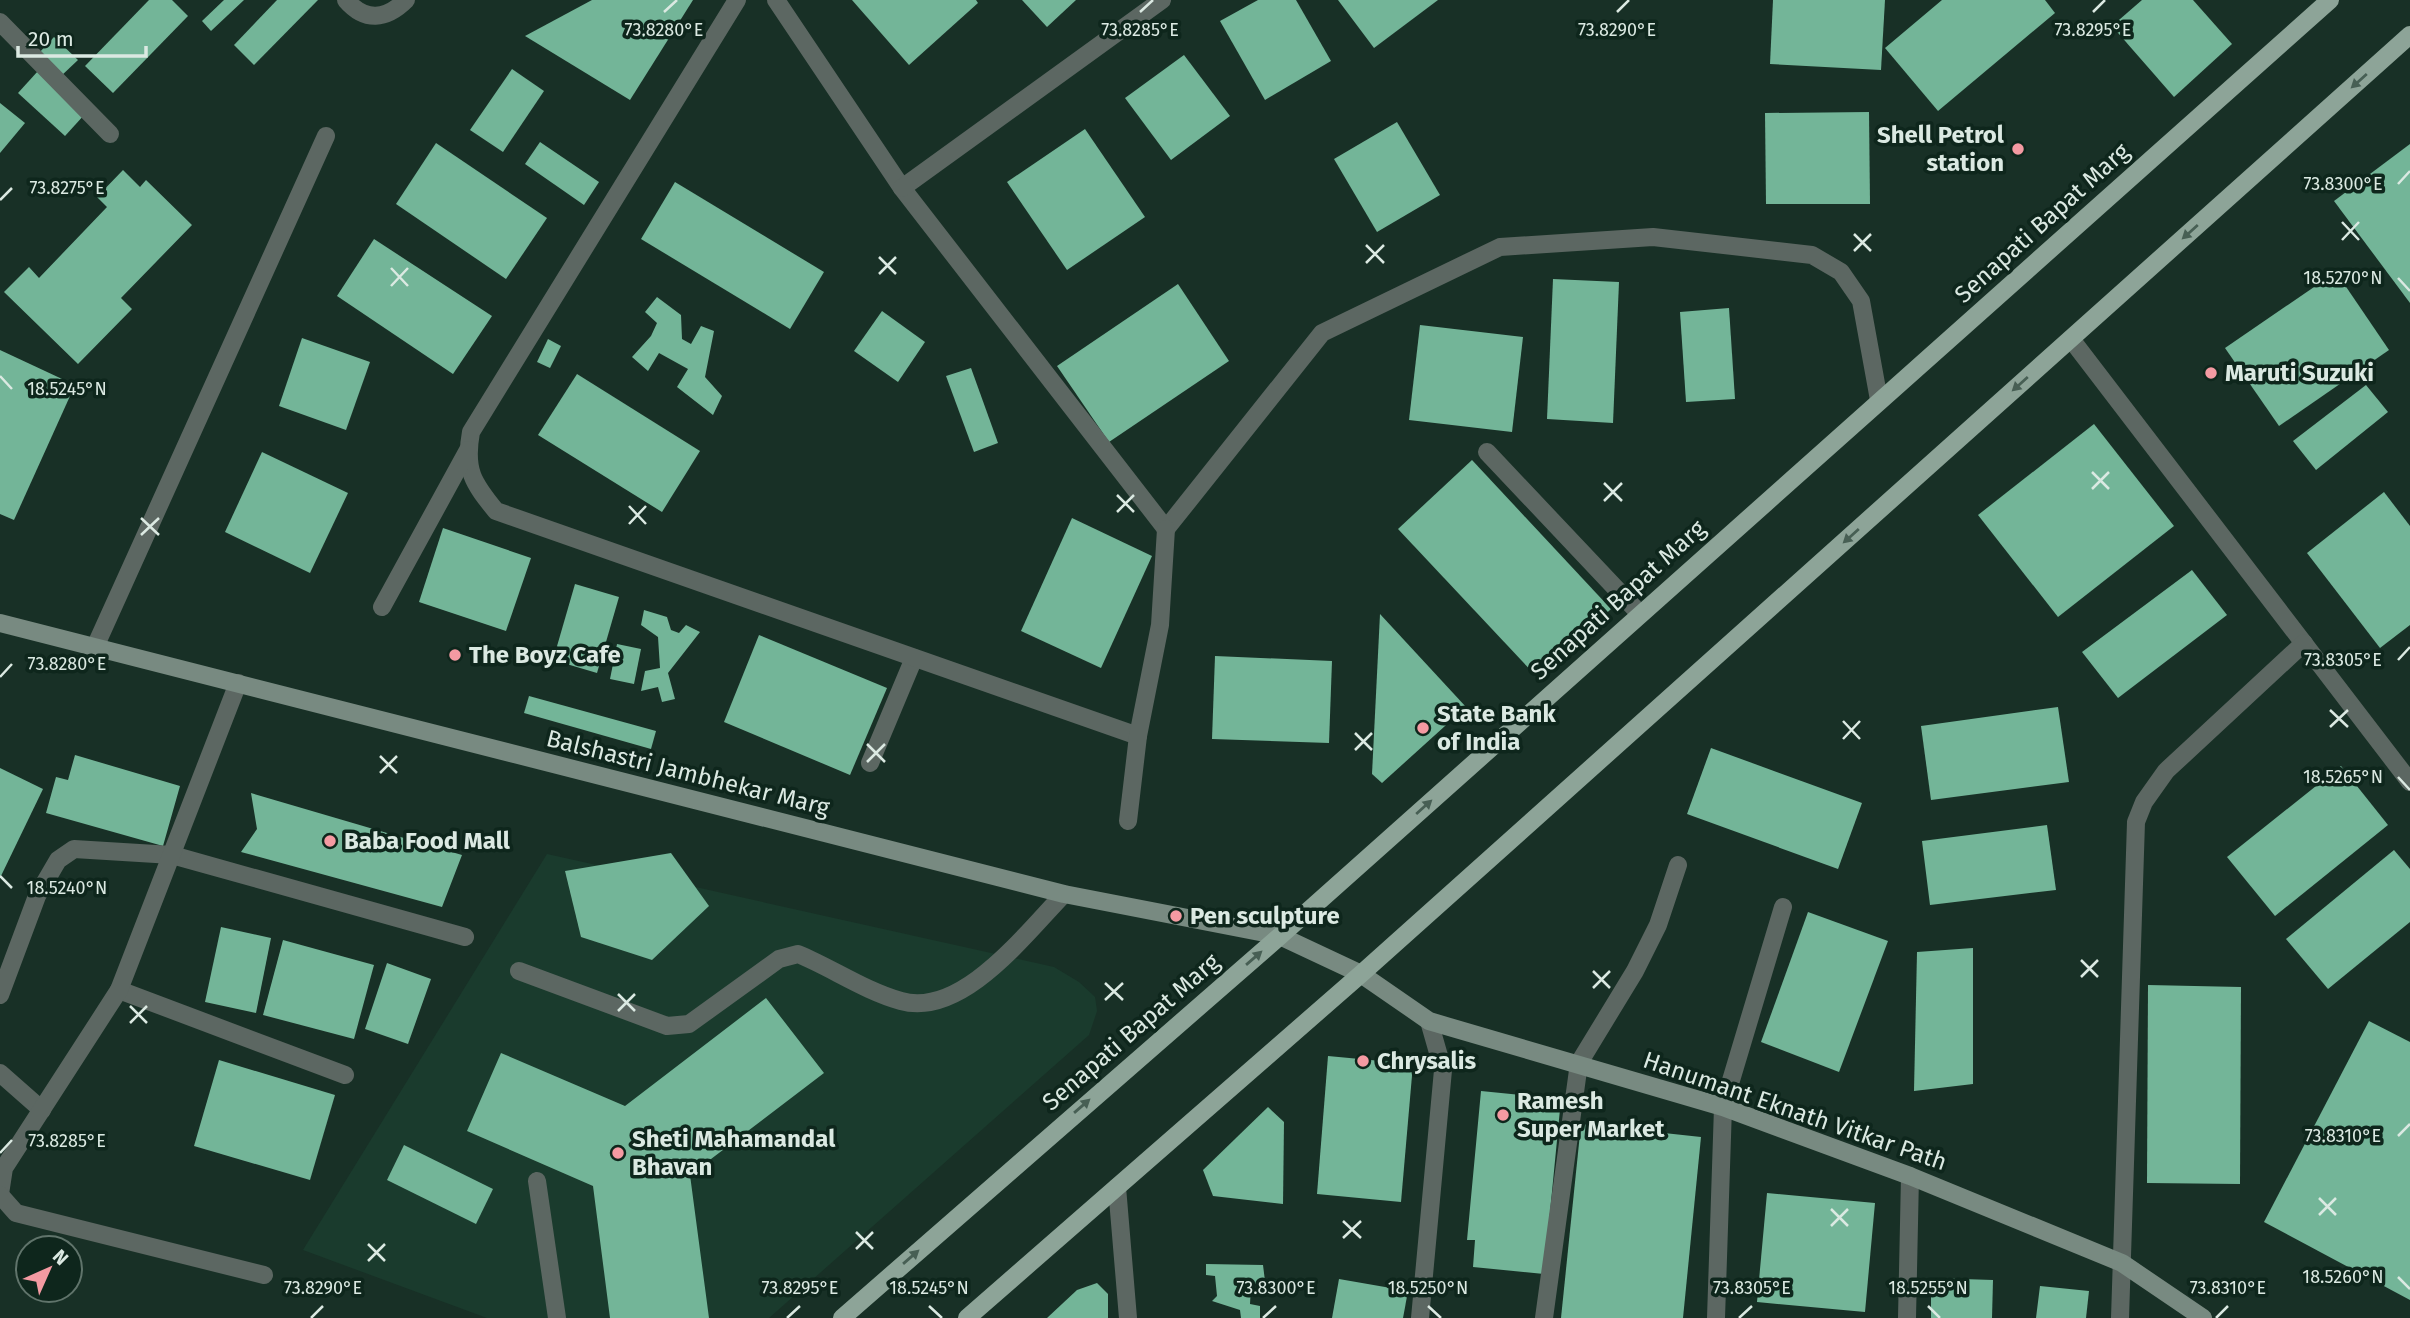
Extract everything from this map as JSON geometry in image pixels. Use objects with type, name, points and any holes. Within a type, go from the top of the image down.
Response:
[{"type":"main road","name":"Senapati Bapat Marg","points":[[842,1318],[1279,936],[2330,0]]},
{"type":"main road","points":[[967,1318],[1362,974],[2410,35]]},
{"type":"street","points":[[346,0],[357,12],[372,16],[386,15],[406,0]]},
{"type":"street","points":[[737,0],[471,432],[469,471],[478,489],[496,511],[1138,736]]},
{"type":"street","points":[[776,0],[902,188],[1166,529]]},
{"type":"street","points":[[902,188],[1162,0]]},
{"type":"street","points":[[0,22],[110,134]]},
{"type":"street","points":[[95,647],[326,136]]},
{"type":"street","points":[[1128,821],[1138,736],[1160,625],[1166,529],[1322,333],[1500,247],[1653,237],[1812,255],[1840,272],[1861,301],[1880,400]]},
{"type":"street","points":[[2071,339],[2410,782]]},
{"type":"street","points":[[382,607],[468,450]]},
{"type":"street","points":[[1487,452],[1640,614]]},
{"type":"street","name":"Balshastri Jambhekar Marg","points":[[0,623],[1064,894],[1279,936],[1362,974]]},
{"type":"street","points":[[2120,1318],[2136,822],[2144,802],[2166,771],[2304,643]]},
{"type":"street","points":[[870,763],[914,658]]},
{"type":"street","points":[[238,683],[119,990],[4,1168],[0,1194],[16,1213],[264,1275]]},
{"type":"street","points":[[0,995],[37,896],[58,860],[74,849],[172,855],[465,937]]},
{"type":"street","points":[[1544,1318],[1579,1063],[1636,971],[1657,925],[1678,865]]},
{"type":"street","points":[[519,971],[667,1026],[678,1027],[689,1024],[779,959],[798,954],[899,1001],[921,1005],[942,1001],[967,988],[1064,894]]},
{"type":"street","points":[[1716,1318],[1723,1107],[1783,907]]},
{"type":"street","name":"Hanumant Eknath Vitkar Path","points":[[1362,974],[1429,1021],[1723,1107],[1910,1176],[2122,1263],[2203,1318]]},
{"type":"street","points":[[119,990],[345,1075]]},
{"type":"street","points":[[1420,1318],[1443,1070],[1429,1021]]},
{"type":"street","points":[[0,1073],[42,1110]]},
{"type":"street","points":[[1906,1318],[1910,1176]]},
{"type":"street","points":[[537,1181],[557,1318]]},
{"type":"street","points":[[1117,1186],[1128,1318]]},
{"type":"shaded area","points":[[547,854],[1054,967],[1079,982],[1095,997],[1097,1011],[1089,1035],[769,1318],[487,1318],[303,1250]]},
{"type":"building","points":[[149,0],[172,0],[188,16],[113,93],[85,66]]},
{"type":"building","points":[[224,0],[244,0],[211,31],[202,21]]},
{"type":"building","points":[[277,0],[318,0],[254,65],[234,45]]},
{"type":"building","points":[[592,0],[693,0],[630,100],[525,36]]},
{"type":"building","points":[[852,0],[976,0],[978,3],[909,65]]},
{"type":"building","points":[[1022,0],[1076,0],[1047,27]]},
{"type":"building","points":[[1258,0],[1296,0],[1331,61],[1265,100],[1220,21]]},
{"type":"building","points":[[1338,0],[1438,0],[1374,48]]},
{"type":"building","points":[[1773,0],[1885,0],[1881,70],[1770,64]]},
{"type":"building","points":[[1942,0],[2045,0],[2055,13],[1938,111],[1885,48]]},
{"type":"building","points":[[2142,0],[2193,0],[2232,44],[2174,97],[2112,26]]},
{"type":"building","points":[[54,37],[78,60],[60,77],[37,55]]},
{"type":"building","points":[[1184,55],[1230,116],[1171,160],[1125,98]]},
{"type":"building","points":[[512,69],[544,91],[503,152],[470,130]]},
{"type":"building","points":[[38,71],[85,114],[65,136],[18,93]]},
{"type":"building","points":[[0,103],[25,123],[0,153]]},
{"type":"building","points":[[1869,112],[1870,204],[1766,204],[1765,113]]},
{"type":"building","points":[[1397,122],[1440,195],[1377,232],[1334,159]]},
{"type":"building","points":[[1085,129],[1145,217],[1067,270],[1007,182]]},
{"type":"building","points":[[540,142],[599,182],[584,205],[525,164]]},
{"type":"building","points":[[436,143],[547,218],[506,279],[396,204]]},
{"type":"building","points":[[2410,144],[2410,303],[2334,201]]},
{"type":"building","points":[[123,170],[140,187],[146,180],[192,225],[121,298],[132,309],[78,364],[4,292],[29,267],[39,278],[107,207],[97,197]]},
{"type":"building","points":[[675,182],[824,272],[790,329],[641,239]]},
{"type":"building","points":[[374,239],[492,316],[453,374],[337,296]]},
{"type":"building","points":[[2336,272],[2389,350],[2279,426],[2225,348]]},
{"type":"building","points":[[1553,279],[1619,282],[1613,423],[1547,419]]},
{"type":"building","points":[[1178,284],[1229,361],[1109,442],[1057,366]]},
{"type":"building","points":[[657,297],[681,315],[682,339],[691,344],[701,326],[714,331],[705,377],[722,396],[713,415],[677,387],[688,369],[659,353],[648,371],[632,357],[651,336],[657,323],[645,312]]},
{"type":"building","points":[[1729,308],[1735,399],[1686,402],[1680,312]]},
{"type":"building","points":[[882,311],[925,342],[898,382],[854,351]]},
{"type":"building","points":[[1420,325],[1523,337],[1512,432],[1409,420]]},
{"type":"building","points":[[302,338],[370,362],[346,430],[279,406]]},
{"type":"building","points":[[548,339],[561,346],[550,368],[537,362]]},
{"type":"building","points":[[0,350],[75,385],[14,520],[0,514]]},
{"type":"building","points":[[971,368],[998,443],[974,452],[946,376]]},
{"type":"building","points":[[577,374],[700,451],[662,512],[538,435]]},
{"type":"building","points":[[2366,385],[2388,412],[2316,470],[2293,441]]},
{"type":"building","points":[[2094,424],[2174,526],[2058,617],[1978,515]]},
{"type":"building","points":[[262,452],[348,493],[310,573],[225,532]]},
{"type":"building","points":[[1472,460],[1611,609],[1537,677],[1398,529]]},
{"type":"building","points":[[2384,492],[2410,526],[2410,625],[2380,648],[2307,553]]},
{"type":"building","points":[[1072,518],[1152,556],[1101,668],[1021,631]]},
{"type":"building","points":[[443,528],[531,558],[506,631],[419,602]]},
{"type":"building","points":[[2192,570],[2227,615],[2118,698],[2082,652]]},
{"type":"building","points":[[575,584],[619,597],[597,673],[553,660]]},
{"type":"building","points":[[644,610],[667,617],[671,630],[679,633],[686,625],[700,632],[668,673],[675,699],[662,702],[658,687],[641,691],[645,671],[660,668],[658,637],[641,625]]},
{"type":"building","points":[[1380,614],[1466,707],[1382,783],[1372,774]]},
{"type":"building","points":[[759,635],[887,688],[850,775],[724,722]]},
{"type":"building","points":[[617,644],[641,649],[634,684],[610,679]]},
{"type":"building","points":[[1215,656],[1332,661],[1329,743],[1212,739]]},
{"type":"building","points":[[529,696],[656,731],[651,749],[524,713]]},
{"type":"building","points":[[2058,707],[2069,782],[1931,800],[1921,726]]},
{"type":"building","points":[[1711,748],[1862,803],[1838,869],[1687,814]]},
{"type":"building","points":[[75,755],[180,786],[163,846],[46,813],[56,777],[68,780]]},
{"type":"building","points":[[2341,766],[2388,825],[2275,916],[2227,857]]},
{"type":"building","points":[[0,768],[43,789],[0,878]]},
{"type":"building","name":"Baba Food Mall","points":[[251,793],[462,855],[442,907],[241,852],[257,829]]},
{"type":"building","points":[[2047,825],[2056,890],[1930,905],[1922,841]]},
{"type":"building","points":[[2394,850],[2410,869],[2410,922],[2328,989],[2286,939]]},
{"type":"building","points":[[671,853],[709,906],[652,960],[581,937],[565,871]]},
{"type":"building","points":[[1808,912],[1888,941],[1839,1072],[1761,1042]]},
{"type":"building","points":[[221,927],[271,938],[256,1013],[205,1002]]},
{"type":"building","points":[[283,940],[374,965],[354,1039],[263,1015]]},
{"type":"building","points":[[1973,948],[1973,1084],[1914,1091],[1917,952]]},
{"type":"building","points":[[387,963],[431,979],[408,1044],[365,1029]]},
{"type":"building","points":[[2148,985],[2241,987],[2240,1184],[2147,1183]]},
{"type":"building","name":"Sheti Mahamandal Bhavan","points":[[766,998],[824,1073],[690,1175],[709,1318],[610,1318],[593,1186],[467,1131],[501,1053],[625,1106]]},
{"type":"building","points":[[2369,1021],[2410,1042],[2410,1300],[2264,1222]]},
{"type":"building","points":[[1328,1056],[1413,1064],[1401,1202],[1317,1194]]},
{"type":"building","points":[[219,1060],[335,1095],[310,1180],[194,1146]]},
{"type":"building","points":[[1481,1091],[1561,1099],[1544,1274],[1473,1267],[1475,1240],[1467,1240]]},
{"type":"building","points":[[1268,1107],[1284,1122],[1283,1204],[1213,1196],[1203,1170]]},
{"type":"building","points":[[1581,1124],[1701,1137],[1683,1318],[1561,1318]]},
{"type":"building","points":[[404,1145],[493,1189],[476,1224],[387,1180]]},
{"type":"building","points":[[1767,1193],[1875,1203],[1865,1312],[1757,1302]]},
{"type":"building","points":[[1206,1264],[1263,1265],[1265,1281],[1251,1285],[1250,1304],[1260,1306],[1260,1318],[1241,1318],[1240,1310],[1212,1301],[1217,1296],[1215,1276],[1206,1275]]},
{"type":"building","points":[[1931,1278],[1993,1280],[1992,1318],[1931,1318]]},
{"type":"building","points":[[1339,1279],[1408,1291],[1403,1318],[1332,1318]]},
{"type":"building","points":[[1097,1283],[1108,1294],[1108,1318],[1047,1318],[1077,1290]]},
{"type":"building","points":[[2040,1286],[2089,1291],[2086,1318],[2036,1318]]},
{"type":"place","name":"Shell Petrol station","points":[[2018,149]]},
{"type":"place","name":"Maruti Suzuki","points":[[2211,373]]},
{"type":"place","name":"The Boyz Cafe","points":[[455,655]]},
{"type":"place","name":"State Bank of India","points":[[1423,728]]},
{"type":"place","name":"Baba Food Mall","points":[[330,841]]},
{"type":"place","name":"Pen sculpture","points":[[1176,916]]},
{"type":"place","name":"Chrysalis","points":[[1363,1061]]},
{"type":"place","name":"Ramesh Super Market","points":[[1503,1115]]},
{"type":"place","name":"Sheti Mahamandal Bhavan","points":[[618,1153]]}]
